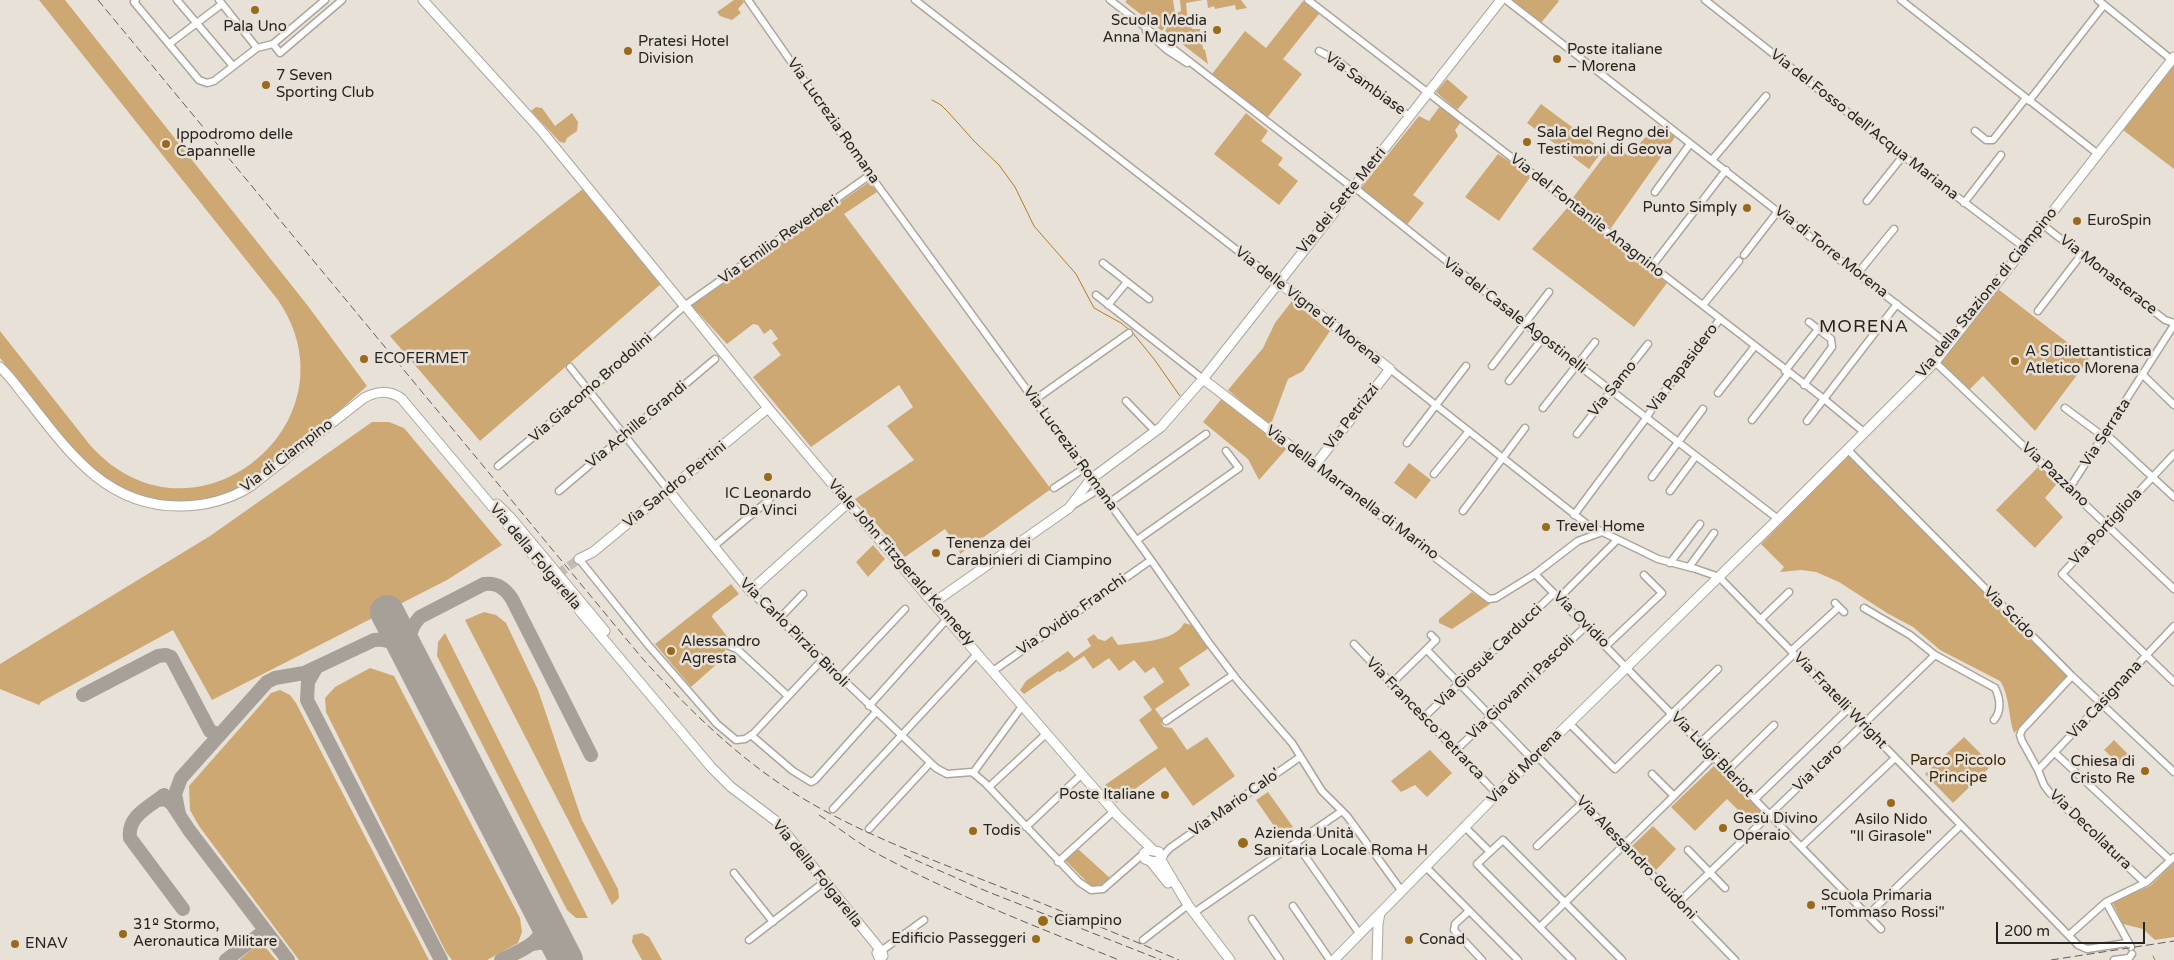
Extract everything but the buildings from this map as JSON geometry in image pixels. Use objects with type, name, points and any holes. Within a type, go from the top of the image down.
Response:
[{"type":"street","points":[[177,0],[233,66]]},
{"type":"street","points":[[134,1],[200,81],[204,83],[212,82],[257,48],[272,44],[325,0]]},
{"type":"street","points":[[272,44],[280,53],[342,0]]},
{"type":"street","name":"Viale John Fitzgerald Kennedy","points":[[422,0],[540,129],[768,408],[947,619],[1082,774],[1116,814],[1120,822],[1152,856],[1230,960]]},
{"type":"street","name":"Via Lucrezia Romana","points":[[748,0],[870,175],[1233,675],[1278,725],[1294,746],[1326,797],[1342,811],[1401,890]]},
{"type":"street","name":"Via delle Vigne di Morena","points":[[915,0],[1390,369],[1574,515],[1602,532],[1646,554],[1719,577]]},
{"type":"street","name":"Via del Fontanile Anagnino","points":[[1308,0],[1824,399],[1865,433]]},
{"type":"street","name":"Via dei Sette Metri","points":[[933,602],[1069,508],[1091,479],[1155,431],[1183,402],[1501,0]]},
{"type":"street","name":"Via di Torre Morena","points":[[1506,0],[1949,345]]},
{"type":"street","name":"Via del Fosso dell'Acqua Mariana","points":[[1705,0],[1903,156],[2025,248]]},
{"type":"street","points":[[1901,0],[2098,154]]},
{"type":"street","name":"Via del Casale Agostinelli","points":[[1114,1],[1164,48],[1196,67],[1353,188],[1542,338],[1778,519]]},
{"type":"street","points":[[169,44],[220,2],[257,48]]},
{"type":"street","points":[[1975,131],[1986,140],[1992,140],[2027,100],[2101,2],[2173,59]]},
{"type":"street","name":"Via Sambiase","points":[[1319,51],[1338,61],[1410,117]]},
{"type":"street","name":"Via della Stazione di Ciampino","points":[[1719,577],[1935,362],[2173,59]]},
{"type":"street","points":[[1712,160],[1766,96]]},
{"type":"street","points":[[1655,192],[1690,144]]},
{"type":"street","points":[[1964,203],[2000,155]]},
{"type":"street","points":[[1867,201],[1903,156]]},
{"type":"street","points":[[1652,266],[1726,170]]},
{"type":"street","name":"Via Emilio Reverberi","points":[[685,306],[870,175]]},
{"type":"street","points":[[1744,255],[1778,211]]},
{"type":"street","name":"Via Monasterace","points":[[2043,225],[2165,320],[2174,324]]},
{"type":"street","points":[[1858,273],[1894,228]]},
{"type":"street","points":[[2038,311],[2081,255]]},
{"type":"street","points":[[1702,305],[1739,261]]},
{"type":"street","points":[[1103,263],[1149,299]]},
{"type":"street","points":[[1108,305],[1127,282]]},
{"type":"street","points":[[1492,366],[1550,292]]},
{"type":"street","name":"Via della Marranella di Marino","points":[[1096,296],[1488,598],[1496,598],[1535,574],[1580,539],[1602,532]]},
{"type":"street","points":[[1807,421],[1897,304]]},
{"type":"street","name":"Via Giacomo Brodolini","points":[[498,466],[590,390],[685,306]]},
{"type":"street","name":"Via Papasidero","points":[[1574,515],[1720,319]]},
{"type":"street","points":[[1804,385],[1833,345],[1831,339],[1809,322]]},
{"type":"street","name":"Via Serrata","points":[[2069,489],[2174,324]]},
{"type":"street","points":[[1752,420],[1818,329]]},
{"type":"street","points":[[1033,401],[1129,333]]},
{"type":"street","points":[[1509,381],[1542,338]]},
{"type":"street","points":[[1543,408],[1595,342]]},
{"type":"street","name":"Via Samo","points":[[1577,434],[1648,344]]},
{"type":"street","points":[[1718,393],[1755,346]]},
{"type":"street","name":"Via Achille Grandi","points":[[559,491],[715,359]]},
{"type":"street","name":"Via Pazzano","points":[[1935,362],[2174,588]]},
{"type":"street","points":[[1406,442],[1466,366]]},
{"type":"street","name":"Via di Ciampino","points":[[0,367],[69,452],[86,469],[118,491],[145,502],[172,506],[194,505],[216,502],[236,495],[251,486],[368,395],[380,392],[394,394],[405,401],[487,500]]},
{"type":"street","name":"Via Carlo Pirzio Biroli","points":[[570,367],[750,591],[868,706],[930,763],[947,774],[973,773]]},
{"type":"street","name":"Via Petrizzi","points":[[1315,465],[1390,369]]},
{"type":"street","points":[[2143,375],[2174,405]]},
{"type":"street","points":[[1126,401],[1155,431]]},
{"type":"street","name":"Via Sandro Pertini","points":[[580,559],[593,552],[669,491],[768,408]]},
{"type":"street","points":[[2065,408],[2105,435],[2174,497]]},
{"type":"street","points":[[1652,477],[1703,409]]},
{"type":"street","points":[[1463,510],[1525,428]]},
{"type":"street","points":[[1434,474],[1469,432]]},
{"type":"street","points":[[1109,503],[1206,434]]},
{"type":"street","name":"Via Scido","points":[[1848,450],[2072,676],[2174,772]]},
{"type":"street","points":[[1136,540],[1239,468],[1226,451]]},
{"type":"street","name":"Via Portigliola","points":[[2174,454],[2062,574],[2174,682]]},
{"type":"street","points":[[1670,491],[1696,456]]},
{"type":"street","points":[[1054,488],[1083,469]]},
{"type":"street","points":[[1069,508],[1099,489]]},
{"type":"street","points":[[713,547],[770,499]]},
{"type":"street","name":"Via della Folgarella","points":[[487,500],[711,767],[728,785],[776,821],[868,936],[880,957]]},
{"type":"street","points":[[750,591],[848,503]]},
{"type":"street","points":[[1670,563],[1700,524]]},
{"type":"street","points":[[1689,567],[1714,533]]},
{"type":"street","name":"Via Giosuè Carducci","points":[[1424,718],[1617,540]]},
{"type":"street","points":[[580,559],[649,646],[717,724],[732,738],[741,740],[751,735],[822,661]]},
{"type":"street","name":"Via Ovidio Franchi","points":[[994,671],[1151,560]]},
{"type":"street","name":"Via Ovidio","points":[[1535,574],[1626,666]]},
{"type":"street","points":[[1606,646],[1662,593],[1644,575]]},
{"type":"street","name":"Via Fratelli Wright","points":[[1719,577],[2079,945],[2086,948],[2130,948]]},
{"type":"street","name":"Via di Morena","points":[[1334,960],[1464,826],[1719,577]]},
{"type":"street","points":[[1760,620],[1789,592]]},
{"type":"street","points":[[779,619],[803,594]]},
{"type":"street","points":[[1700,743],[1839,608]]},
{"type":"street","points":[[1864,608],[1913,638],[1935,655],[1994,687],[1998,693],[2000,711],[1994,720]]},
{"type":"street","points":[[840,678],[905,609]]},
{"type":"street","points":[[868,706],[947,619]]},
{"type":"street","name":"Via Giovanni Pascoli","points":[[1456,751],[1586,626]]},
{"type":"street","name":"Via Casignana","points":[[2039,771],[2174,626]]},
{"type":"street","points":[[1391,684],[1436,640],[1432,636]]},
{"type":"street","name":"Via Francesco Petrarca","points":[[1354,644],[1497,794]]},
{"type":"street","points":[[729,646],[737,649],[788,696]]},
{"type":"street","name":"Via Alessandro Guidoni","points":[[1426,650],[1491,717],[1582,803],[1735,960]]},
{"type":"street","points":[[832,809],[978,653]]},
{"type":"street","name":"Via Icaro","points":[[1679,902],[1935,655]]},
{"type":"street","name":"Via Luigi Bleriot","points":[[1626,666],[1882,929]]},
{"type":"street","points":[[1569,723],[1615,769],[1718,669]]},
{"type":"street","points":[[1166,721],[1233,675]]},
{"type":"street","name":"Via Decollatura","points":[[2072,676],[2020,732],[2022,741],[2039,771],[2044,785],[2050,792],[2145,883]]},
{"type":"street","points":[[1023,705],[973,773],[990,787],[1058,862],[1116,814]]},
{"type":"street","points":[[1755,799],[1848,709]]},
{"type":"street","points":[[751,735],[793,772],[810,782],[815,780],[876,712]]},
{"type":"street","points":[[1727,771],[1774,725]]},
{"type":"street","points":[[990,787],[1047,733]]},
{"type":"street","points":[[2055,753],[2171,857],[2145,883],[2106,902],[2068,935]]},
{"type":"street","points":[[1540,927],[1714,757]]},
{"type":"street","name":"Via Mario Calo'","points":[[1058,862],[1087,888],[1095,891],[1103,888],[1136,862],[1170,848],[1300,758]]},
{"type":"street","points":[[1802,847],[1895,758]]},
{"type":"street","points":[[869,828],[930,763]]},
{"type":"street","points":[[1026,827],[1082,774]]},
{"type":"street","points":[[1652,774],[1674,796]]},
{"type":"street","points":[[1537,846],[1582,803]]},
{"type":"street","points":[[1195,912],[1342,811]]},
{"type":"street","points":[[1868,915],[1961,825]]},
{"type":"street","points":[[1464,826],[1490,852]]},
{"type":"street","points":[[1572,960],[1477,864],[1503,840],[1566,901],[1622,960]]},
{"type":"street","points":[[1298,846],[1361,931],[1373,931],[1378,936]]},
{"type":"street","points":[[1688,850],[1725,888]]},
{"type":"street","points":[[1425,866],[1518,960]]},
{"type":"street","points":[[734,873],[773,922]]},
{"type":"street","points":[[749,940],[824,882]]},
{"type":"street","points":[[2106,902],[2130,948],[2129,958],[2114,960]]},
{"type":"street","points":[[1143,940],[1188,904]]},
{"type":"street","points":[[1293,906],[1330,960]]},
{"type":"street","points":[[1469,910],[1455,924],[1454,930],[1482,960]]},
{"type":"street","points":[[1378,960],[1378,924],[1381,911]]},
{"type":"street","points":[[1252,919],[1280,960]]},
{"type":"street","points":[[880,957],[895,941],[924,920]]},
{"type":"green space","name":"Ippodromo delle Capannelle","points":[[39,0],[65,0],[308,306],[367,386],[321,427],[258,477],[234,491],[212,499],[184,503],[159,500],[132,493],[100,476],[66,442],[0,358],[0,331],[90,445],[131,477],[174,488],[216,482],[254,462],[282,430],[298,391],[298,346],[278,300]]},
{"type":"green space","points":[[734,0],[743,0],[744,2],[738,9],[741,13],[732,20],[720,16],[717,12]]},
{"type":"green space","points":[[1127,0],[1173,0],[1175,13],[1162,31],[1125,2]]},
{"type":"green space","points":[[1180,0],[1203,0],[1186,3],[1188,23],[1191,23],[1192,29],[1200,29],[1203,49],[1205,50],[1208,64],[1165,31],[1177,13],[1181,11]]},
{"type":"green space","points":[[1207,0],[1241,0],[1247,8],[1236,10],[1235,5],[1215,9],[1214,6],[1208,8]]},
{"type":"green space","points":[[1512,0],[1558,0],[1559,1],[1541,23]]},
{"type":"green space","points":[[1303,1],[1319,14],[1283,59],[1302,74],[1267,118],[1212,74],[1245,31],[1266,48]]},
{"type":"green space","points":[[2174,63],[2174,169],[2123,130]]},
{"type":"green space","points":[[1447,79],[1468,97],[1457,110],[1436,92]]},
{"type":"green space","points":[[1541,104],[1603,150],[1589,169],[1527,123]]},
{"type":"green space","points":[[1441,105],[1462,121],[1455,130],[1458,136],[1413,195],[1424,203],[1406,226],[1360,189],[1419,116],[1429,121]]},
{"type":"green space","points":[[536,107],[542,108],[555,126],[572,113],[578,122],[577,131],[567,138],[565,143],[560,142],[531,111]]},
{"type":"green space","points":[[1246,113],[1268,131],[1261,141],[1283,158],[1278,165],[1298,181],[1279,205],[1214,154]]},
{"type":"green space","points":[[1657,125],[1675,137],[1611,228],[1572,199],[1608,151],[1617,156],[1623,151],[1628,156]]},
{"type":"green space","points":[[1498,154],[1531,176],[1499,221],[1465,197]]},
{"type":"green space","points":[[869,182],[877,192],[844,214],[1051,489],[960,554],[945,529],[905,557],[855,499],[914,460],[887,426],[913,407],[899,385],[811,447],[753,377],[781,355],[772,343],[778,339],[771,329],[764,334],[758,325],[753,324],[727,344],[691,305]]},
{"type":"green space","points":[[583,189],[661,284],[480,441],[390,336]]},
{"type":"green space","points":[[1568,207],[1667,283],[1634,327],[1532,249]]},
{"type":"green space","name":"A S Dilettantistica Atletico Morena","points":[[1998,289],[2089,359],[2035,431],[1983,376],[1969,390],[1940,363]]},
{"type":"green space","points":[[1292,301],[1330,331],[1303,371],[1288,379],[1270,427],[1228,390],[1263,348],[1275,323]]},
{"type":"green space","points":[[1223,397],[1288,447],[1259,480],[1248,459],[1203,422]]},
{"type":"green space","points":[[372,422],[389,422],[404,428],[502,545],[447,580],[212,700],[173,630],[41,702],[39,705],[0,689],[0,664],[210,536]]},
{"type":"green space","points":[[1849,455],[2070,677],[2014,733],[2006,693],[2000,681],[1940,650],[1913,627],[1887,613],[1839,582],[1816,572],[1801,570],[1780,572],[1784,567],[1761,544]]},
{"type":"green space","points":[[1409,463],[1431,480],[1416,499],[1394,483]]},
{"type":"green space","points":[[2042,463],[2060,480],[2045,498],[2063,517],[2035,548],[1996,510]]},
{"type":"green space","points":[[873,545],[885,559],[868,577],[856,562]]},
{"type":"green space","points":[[731,584],[739,594],[713,614],[712,617],[730,640],[725,650],[728,654],[691,687],[655,644]]},
{"type":"green space","points":[[1472,592],[1490,604],[1452,629],[1439,623],[1439,619]]},
{"type":"green space","points":[[484,612],[496,615],[506,623],[538,690],[582,820],[618,889],[619,898],[612,905],[465,620]]},
{"type":"green space","points":[[1184,623],[1192,625],[1209,648],[1179,668],[1190,685],[1155,709],[1164,721],[1161,723],[1164,727],[1172,728],[1187,750],[1207,737],[1235,776],[1193,806],[1165,767],[1116,803],[1108,793],[1105,785],[1158,748],[1139,720],[1152,710],[1143,697],[1164,682],[1154,667],[1145,673],[1134,660],[1119,671],[1109,658],[1093,669],[1084,656],[1024,694],[1020,690],[1026,681],[1068,651],[1074,658],[1091,646],[1087,639],[1094,634],[1098,639],[1105,641],[1112,636],[1118,645],[1135,643],[1165,638],[1180,629]]},
{"type":"green space","points":[[445,633],[588,918],[576,918],[567,910],[437,656],[438,642]]},
{"type":"green space","points":[[370,668],[394,676],[520,918],[522,932],[518,943],[487,960],[452,960],[446,952],[326,712],[325,698],[335,687]]},
{"type":"green space","points":[[280,690],[290,695],[296,703],[429,960],[299,960],[199,826],[190,810],[189,786],[271,693]]},
{"type":"green space","name":"Parco Piccolo Principe","points":[[1964,737],[1992,765],[1953,803],[1925,774]]},
{"type":"green space","points":[[2114,740],[2129,755],[2120,765],[2104,750]]},
{"type":"green space","points":[[1430,750],[1452,773],[1427,797],[1415,785],[1401,792],[1391,781]]},
{"type":"green space","points":[[1714,766],[1737,789],[1740,787],[1763,810],[1751,823],[1727,799],[1695,831],[1671,807]]},
{"type":"green space","points":[[1268,792],[1293,827],[1281,836],[1256,800]]},
{"type":"green space","points":[[1653,826],[1676,849],[1656,870],[1632,846]]},
{"type":"green space","points":[[1078,849],[1110,878],[1099,886],[1089,884],[1065,860]]},
{"type":"green space","points":[[2174,863],[2174,937],[2155,940],[2143,929],[2123,924],[2112,902],[2150,886]]},
{"type":"green space","points":[[642,933],[649,937],[662,960],[642,960],[632,942],[633,935]]},
{"type":"green space","points":[[261,942],[276,960],[239,960]]},
{"type":"waterway","points":[[932,100],[941,105],[999,165],[1015,187],[1034,226],[1076,274],[1094,308],[1121,323],[1132,332],[1180,396]]},
{"type":"waterway","points":[[2153,956],[2155,960]]},
{"type":"taxiway","points":[[413,663],[409,638],[420,617],[484,584],[493,584],[500,587],[512,599],[591,755]]},
{"type":"taxiway","points":[[179,814],[175,794],[181,778],[267,682],[275,678],[304,673],[374,640],[386,640],[396,644],[411,660]]},
{"type":"taxiway","points":[[83,695],[158,656],[166,655],[171,657],[210,731],[217,734],[220,733]]},
{"type":"taxiway","points":[[316,668],[308,682],[307,700],[441,960]]},
{"type":"taxiway","points":[[164,795],[135,818],[130,830],[130,838],[183,909]]},
{"type":"taxiway","points":[[158,800],[166,799],[172,804],[189,830],[288,960]]},
{"type":"taxiway","points":[[501,960],[536,940],[541,934],[544,918]]},
{"type":"taxiway","points":[[226,960],[263,932],[268,934]]},
{"type":"taxiway","points":[[533,944],[549,944],[562,952]]},
{"type":"runway","points":[[387,612],[566,960]]},
{"type":"tunnel","points":[[558,574],[579,559]]},
{"type":"railway","points":[[98,0],[642,658],[677,695],[733,748],[773,779],[815,806],[882,839],[1179,960]]},
{"type":"railway","points":[[819,815],[869,849],[935,883],[1119,960]]},
{"type":"railway","points":[[904,855],[986,891],[1161,960]]},
{"type":"railway","points":[[2051,960],[2174,941]]},
{"type":"place","name":"Pala Uno","points":[[255,10]]},
{"type":"place","name":"Scuola Media Anna Magnani","points":[[1217,30]]},
{"type":"place","name":"Pratesi Hotel Division","points":[[628,51]]},
{"type":"place","name":"Poste italiane – Morena","points":[[1557,59]]},
{"type":"place","name":"7 Seven Sporting Club","points":[[266,85]]},
{"type":"place","name":"Sala del Regno dei Testimoni di Geova","points":[[1527,142]]},
{"type":"place","name":"Ippodromo delle Capannelle","points":[[166,144]]},
{"type":"place","name":"Punto Simply","points":[[1747,208]]},
{"type":"place","name":"EuroSpin","points":[[2077,221]]},
{"type":"place","name":"ECOFERMET","points":[[364,359]]},
{"type":"place","name":"A S Dilettantistica Atletico Morena","points":[[2015,361]]},
{"type":"place","name":"IC Leonardo Da Vinci","points":[[768,477]]},
{"type":"place","name":"Trevel Home","points":[[1546,527]]},
{"type":"place","name":"Tenenza dei Carabinieri di Ciampino","points":[[936,553]]},
{"type":"place","name":"Alessandro Agresta","points":[[671,651]]},
{"type":"place","name":"Chiesa di Cristo Re","points":[[2145,771]]},
{"type":"place","name":"Poste Italiane","points":[[1165,795]]},
{"type":"place","name":"Asilo Nido \"Il Girasole\"","points":[[1891,803]]},
{"type":"place","name":"Gesù Divino Operaio","points":[[1723,828]]},
{"type":"place","name":"Todis","points":[[973,831]]},
{"type":"place","name":"Azienda Unità Sanitaria Locale Roma H","points":[[1243,843]]},
{"type":"place","name":"Scuola Primaria \"Tommaso Rossi\"","points":[[1811,905]]},
{"type":"place","name":"Ciampino","points":[[1043,921]]},
{"type":"place","name":"31º Stormo, Aeronautica Militare","points":[[123,934]]},
{"type":"place","name":"Edificio Passeggeri","points":[[1036,939]]},
{"type":"place","name":"Conad","points":[[1409,940]]},
{"type":"place","name":"ENAV","points":[[15,944]]},
{"type":"district","name":"MORENA","points":[[1864,327]]}]
